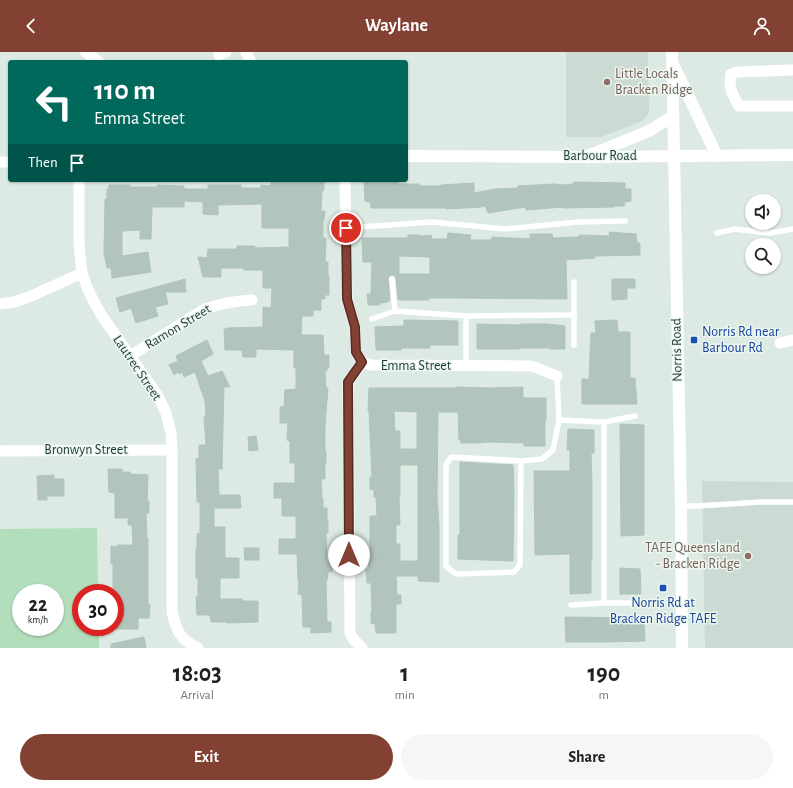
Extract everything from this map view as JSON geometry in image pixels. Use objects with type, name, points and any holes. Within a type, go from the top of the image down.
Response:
[{"type":"main road","points":[[86,52],[96,60]]},
{"type":"main road","points":[[672,58],[717,156]]},
{"type":"main road","name":"Norris Road","points":[[672,58],[681,506],[682,648]]},
{"type":"main road","points":[[585,157],[649,131],[673,116]]},
{"type":"main road","name":"Barbour Road","points":[[408,156],[585,157],[793,155]]},
{"type":"street","points":[[793,70],[738,72],[731,74],[730,81],[731,90],[739,106],[793,106]]},
{"type":"street","name":"Lautrec Street","points":[[79,182],[79,246],[82,273],[87,287],[102,316],[158,396],[166,413],[171,433],[172,450],[172,612],[175,627],[181,636],[198,648]]},
{"type":"street","name":"Emma Street","points":[[345,182],[347,299],[355,327],[356,352],[362,362],[371,365],[532,366],[557,376]]},
{"type":"street","points":[[0,304],[14,302],[29,297],[82,273]]},
{"type":"street","name":"Ramon Street","points":[[130,356],[205,309],[227,302],[252,300]]},
{"type":"street","points":[[780,343],[793,340]]},
{"type":"street","points":[[362,362],[348,382],[350,633],[354,640],[362,648]]},
{"type":"street","name":"Bronwyn Street","points":[[0,451],[172,450]]},
{"type":"lane","points":[[346,228],[432,222],[505,229],[578,222],[625,220]]},
{"type":"lane","points":[[717,233],[735,229],[769,233],[793,229]]},
{"type":"lane","points":[[392,279],[395,311]]},
{"type":"lane","points":[[574,282],[574,345]]},
{"type":"lane","points":[[372,319],[395,311],[466,316],[574,315]]},
{"type":"lane","points":[[466,316],[466,366]]},
{"type":"lane","points":[[521,461],[520,565],[514,572],[456,574],[446,566],[446,465],[451,457],[521,461],[542,459],[553,450],[559,420],[557,376]]},
{"type":"lane","points":[[559,420],[604,422],[635,416]]},
{"type":"lane","points":[[604,422],[604,603]]},
{"type":"lane","points":[[681,506],[793,502]]},
{"type":"lane","points":[[571,605],[641,603]]},
{"type":"shaded area","name":"Little Locals Bracken Ridge","points":[[566,52],[648,52],[649,112],[646,117],[642,121],[601,137],[566,137]]},
{"type":"shaded area","name":"TAFE Queensland - Bracken Ridge","points":[[702,481],[793,482],[793,648],[705,648]]},
{"type":"green space","points":[[97,528],[98,584],[72,584],[72,636],[99,636],[99,648],[0,648],[0,529]]},
{"type":"building","points":[[271,182],[324,182],[321,211],[325,211],[323,220],[323,238],[326,238],[325,262],[328,262],[329,295],[325,295],[325,299],[321,299],[321,310],[313,310],[313,316],[302,316],[301,335],[323,335],[324,355],[329,355],[329,368],[325,371],[326,388],[328,388],[325,425],[325,479],[321,479],[323,508],[327,508],[328,519],[328,533],[326,533],[327,561],[332,561],[332,572],[328,572],[326,581],[327,622],[331,622],[331,632],[311,633],[311,627],[303,627],[302,595],[298,594],[299,580],[297,554],[279,554],[279,539],[296,539],[296,516],[282,516],[282,498],[274,498],[274,483],[295,483],[295,463],[290,463],[290,441],[287,440],[288,423],[280,423],[280,407],[284,407],[285,390],[296,389],[294,350],[256,349],[256,357],[243,357],[242,350],[225,350],[224,329],[263,327],[263,307],[271,308],[272,288],[263,288],[263,270],[221,268],[221,277],[203,277],[198,257],[207,258],[208,249],[237,249],[237,246],[255,246],[255,248],[289,247],[289,228],[262,228],[262,204],[218,205],[218,215],[203,214],[203,202],[184,201],[184,207],[152,207],[151,239],[140,239],[140,230],[122,231],[122,256],[148,252],[151,272],[112,278],[111,268],[107,268],[104,253],[105,199],[107,199],[107,189],[109,189],[109,185],[130,185],[130,187],[157,187],[157,185],[184,186],[184,189],[208,189],[208,185],[241,185],[241,188],[261,188],[261,185],[271,186]]},
{"type":"building","points":[[364,182],[398,182],[398,184],[419,184],[419,186],[474,183],[474,193],[495,189],[518,188],[518,186],[563,185],[573,184],[574,182],[625,183],[625,189],[631,189],[631,201],[625,202],[624,206],[563,207],[526,210],[526,207],[488,213],[485,206],[446,209],[371,208],[370,202],[365,201]]},
{"type":"building","points":[[609,232],[636,234],[637,243],[640,243],[640,255],[595,256],[595,258],[566,260],[567,299],[429,298],[429,300],[398,300],[396,278],[392,275],[389,276],[388,279],[390,300],[388,302],[380,303],[380,305],[368,305],[367,294],[371,294],[372,262],[363,262],[362,238],[408,238],[408,235],[431,235],[432,239],[447,239],[448,233],[471,235],[470,240],[491,240],[492,237],[530,239],[530,234],[552,234],[553,238],[579,237],[579,235],[610,236]],"holes":[[[399,256],[430,257],[430,274],[399,274]]]},
{"type":"building","points":[[185,279],[186,292],[165,292],[168,304],[155,307],[158,316],[136,323],[131,308],[120,312],[116,298]]},
{"type":"building","points":[[612,279],[635,279],[635,288],[627,288],[627,299],[612,300]]},
{"type":"building","points":[[404,320],[458,321],[458,345],[430,345],[430,348],[376,350],[375,327],[404,326]]},
{"type":"building","points":[[617,320],[618,332],[630,332],[630,378],[635,378],[637,404],[582,404],[582,379],[589,379],[591,333],[596,333],[595,321]]},
{"type":"building","points":[[477,324],[548,324],[565,326],[565,349],[477,349]]},
{"type":"building","points":[[207,340],[213,354],[201,361],[208,376],[222,371],[230,387],[224,387],[222,469],[218,469],[219,495],[240,495],[241,508],[214,508],[214,527],[225,527],[225,558],[239,558],[239,578],[220,578],[220,599],[258,601],[258,622],[211,622],[210,615],[197,615],[196,597],[198,597],[198,578],[196,578],[196,548],[197,534],[200,533],[200,502],[197,502],[196,459],[199,458],[199,445],[206,445],[204,417],[206,417],[205,401],[195,372],[184,377],[182,372],[179,374],[178,372],[174,375],[169,365],[178,361],[176,356]]},
{"type":"building","points":[[523,387],[523,398],[546,398],[545,446],[524,446],[524,443],[461,443],[461,440],[459,440],[458,412],[438,412],[437,497],[439,526],[439,582],[418,581],[418,576],[396,576],[397,595],[401,595],[401,604],[396,604],[396,633],[376,633],[375,624],[371,623],[371,583],[367,583],[366,569],[369,569],[368,559],[370,559],[370,516],[377,516],[376,497],[374,497],[374,490],[370,489],[370,477],[372,477],[368,411],[369,388]],"holes":[[[394,411],[417,412],[417,449],[400,449],[400,431],[395,431]],[[400,465],[418,465],[418,561],[400,561],[400,544],[396,544],[396,525],[400,525]]]},
{"type":"building","points":[[620,424],[644,425],[644,535],[621,536]]},
{"type":"building","points":[[568,429],[594,430],[594,453],[591,453],[591,593],[570,594],[570,554],[535,555],[534,471],[570,471],[570,450],[567,450]]},
{"type":"building","points":[[256,436],[258,450],[249,451],[248,437]]},
{"type":"building","points":[[460,462],[513,465],[513,561],[458,559],[458,535],[460,535]]},
{"type":"building","points":[[108,469],[122,469],[122,472],[148,475],[147,501],[149,501],[149,513],[146,513],[148,538],[148,605],[150,605],[149,618],[138,618],[138,629],[124,629],[124,584],[113,584],[113,564],[111,564],[111,546],[117,547],[117,545],[133,545],[132,525],[128,525],[128,518],[115,518],[115,493],[109,492]]},
{"type":"building","points":[[54,475],[54,479],[64,479],[64,496],[47,496],[47,500],[38,500],[37,476]]},
{"type":"building","points":[[244,548],[259,548],[259,560],[245,560]]},
{"type":"building","points":[[620,568],[640,569],[641,594],[620,594]]},
{"type":"building","points":[[565,617],[644,618],[645,641],[566,642]]},
{"type":"building","points":[[144,637],[146,648],[111,648],[111,644]]},
{"type":"place","name":"Little Locals Bracken Ridge","points":[[607,82]]},
{"type":"place","name":"Norris Rd near Barbour Rd","points":[[694,340]]},
{"type":"place","name":"TAFE Queensland - Bracken Ridge","points":[[748,556]]},
{"type":"place","name":"Norris Rd at Bracken Ridge TAFE","points":[[663,588]]},
{"type":"route","points":[[346,228],[347,299],[355,327],[356,352],[362,362],[348,382],[349,555]]}]
